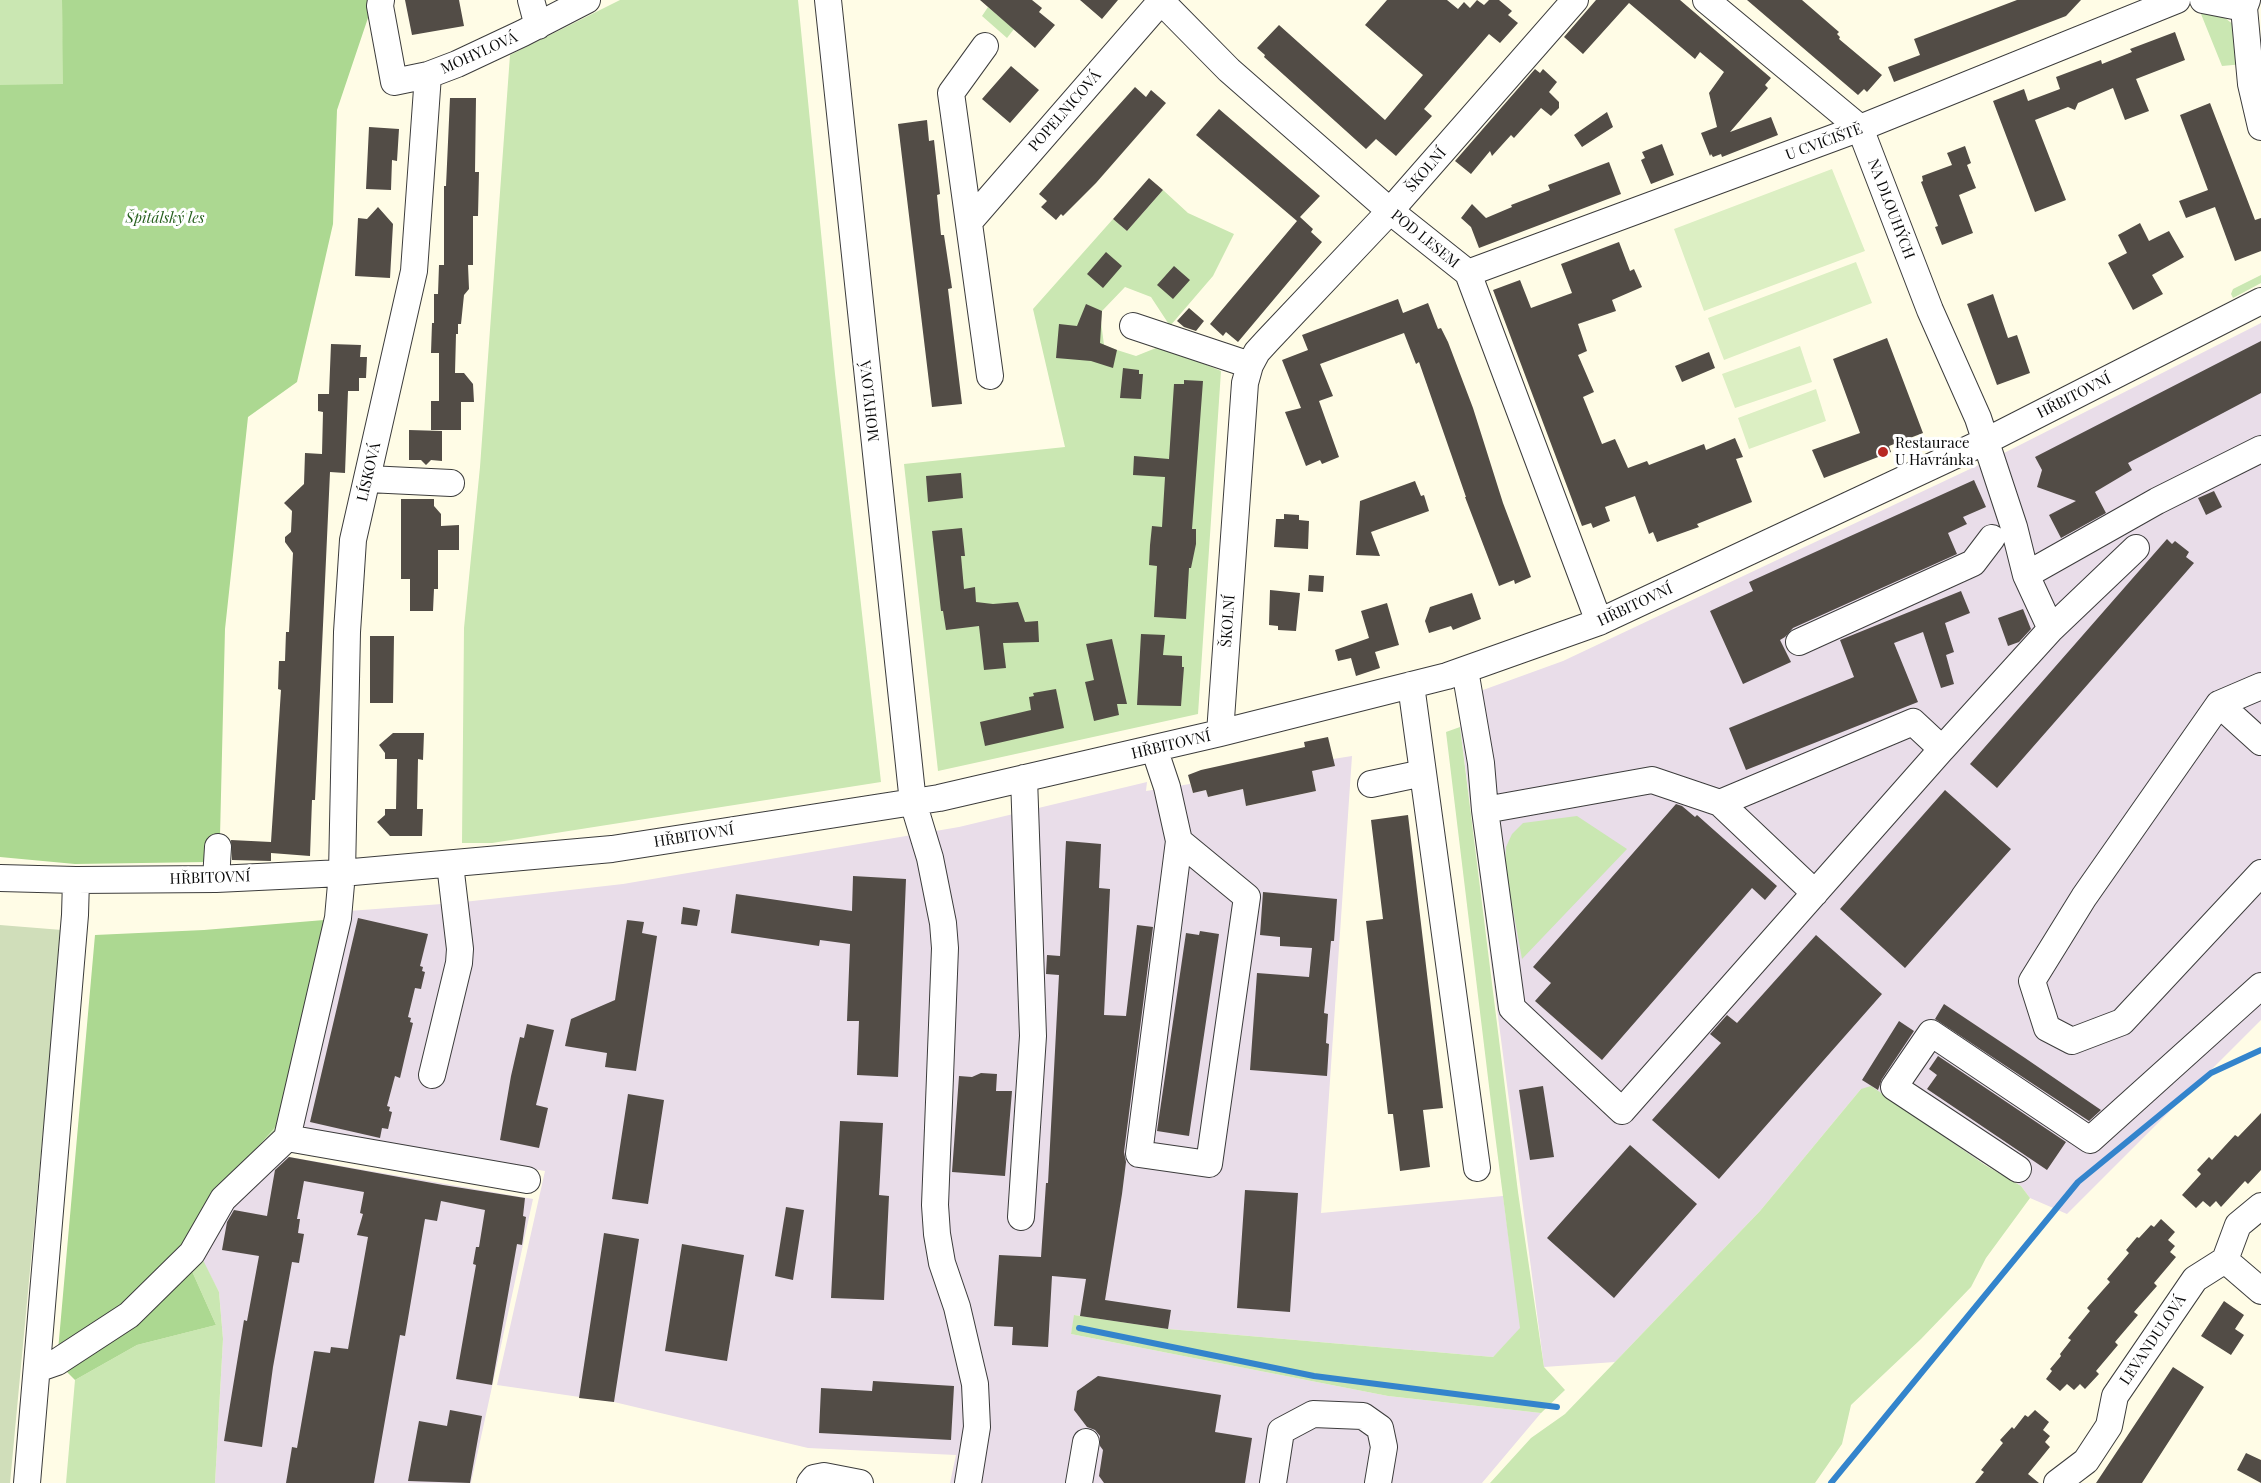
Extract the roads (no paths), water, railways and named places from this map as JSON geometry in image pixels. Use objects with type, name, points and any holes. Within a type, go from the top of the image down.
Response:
[{"type":"street","name":"MOHYLOVÁ","points":[[381,0],[394,82],[428,75],[457,64],[587,0]]},
{"type":"street","points":[[531,0],[538,26]]},
{"type":"street","name":"MOHYLOVÁ","points":[[828,0],[913,802],[930,858],[943,923],[945,948],[935,1205],[942,1263],[957,1307],[975,1384],[976,1427],[968,1483]]},
{"type":"street","name":"ŠKOLNÍ","points":[[1220,733],[1245,383],[1250,365],[1257,352],[1390,210],[1575,0]]},
{"type":"street","name":"NA DLOUHÝCH","points":[[1706,0],[1860,128],[1930,310],[1978,418],[2014,527],[2026,575],[2051,630]]},
{"type":"street","name":"U CVIČIŠTĚ","points":[[1468,273],[1860,128],[2177,0]]},
{"type":"street","points":[[2203,0],[2246,4],[2251,84],[2261,127]]},
{"type":"street","name":"POD LESEM","points":[[1161,1],[1229,70],[1390,210],[1468,273],[1599,622]]},
{"type":"street","name":"POPELNICOVÁ","points":[[969,222],[1161,1]]},
{"type":"street","points":[[985,46],[951,93],[990,376]]},
{"type":"street","name":"LÍSKOVÁ","points":[[287,1138],[338,918],[342,873],[348,598],[353,540],[414,271],[428,75]]},
{"type":"street","name":"HŘBITOVNÍ","points":[[0,878],[216,879],[342,873],[612,849],[913,802],[1220,733],[1411,685],[1465,670],[1599,622],[1986,441],[2261,301]]},
{"type":"street","points":[[1133,326],[1250,365]]},
{"type":"street","points":[[2026,575],[2157,501],[2261,449]]},
{"type":"street","points":[[368,479],[452,483]]},
{"type":"street","points":[[1799,642],[1973,563],[1992,538]]},
{"type":"street","points":[[1465,670],[1481,763],[1485,810],[1512,1008],[1622,1111],[1942,749],[2051,630],[2136,548]]},
{"type":"street","points":[[1411,685],[1477,1168]]},
{"type":"street","points":[[2261,686],[2219,705],[2084,897],[2032,981],[2047,1028],[2072,1041],[2122,1022],[2261,873]]},
{"type":"street","points":[[2219,705],[2261,742]]},
{"type":"street","points":[[1720,803],[1913,723],[1942,749]]},
{"type":"street","points":[[1154,748],[1167,787],[1179,841],[1139,1154],[1209,1164],[1246,897],[1179,841]]},
{"type":"street","points":[[1371,784],[1423,773]]},
{"type":"street","points":[[1021,1217],[1033,1036],[1024,778]]},
{"type":"street","points":[[1485,810],[1652,780],[1720,803],[1815,893]]},
{"type":"street","points":[[216,879],[218,847]]},
{"type":"street","points":[[432,1075],[460,956],[450,864]]},
{"type":"street","points":[[27,1483],[75,915],[76,880]]},
{"type":"street","points":[[2018,1169],[1894,1087],[1931,1033],[2090,1140],[2261,986]]},
{"type":"street","points":[[38,1369],[57,1362],[129,1315],[192,1254],[224,1199],[287,1138],[527,1180]]},
{"type":"street","points":[[2261,1206],[2238,1226],[2225,1260],[2261,1291]]},
{"type":"street","name":"LEVANDULOVÁ","points":[[2057,1483],[2086,1461],[2109,1426],[2115,1396],[2195,1280],[2225,1260]]},
{"type":"street","points":[[1273,1483],[1281,1431],[1312,1414],[1363,1416],[1380,1428],[1384,1447],[1378,1483]]},
{"type":"street","points":[[1079,1483],[1086,1442]]},
{"type":"street","points":[[810,1483],[814,1478],[824,1476],[860,1483]]},
{"type":"waterway","points":[[1831,1483],[2078,1182],[2211,1073],[2261,1050]]},
{"type":"waterway","points":[[1079,1328],[1314,1376],[1557,1407]]},
{"type":"place","name":"Restaurace U Havránka","points":[[1883,452]]},
{"type":"park label","name":"Špitálský les","points":[[165,218]]}]
